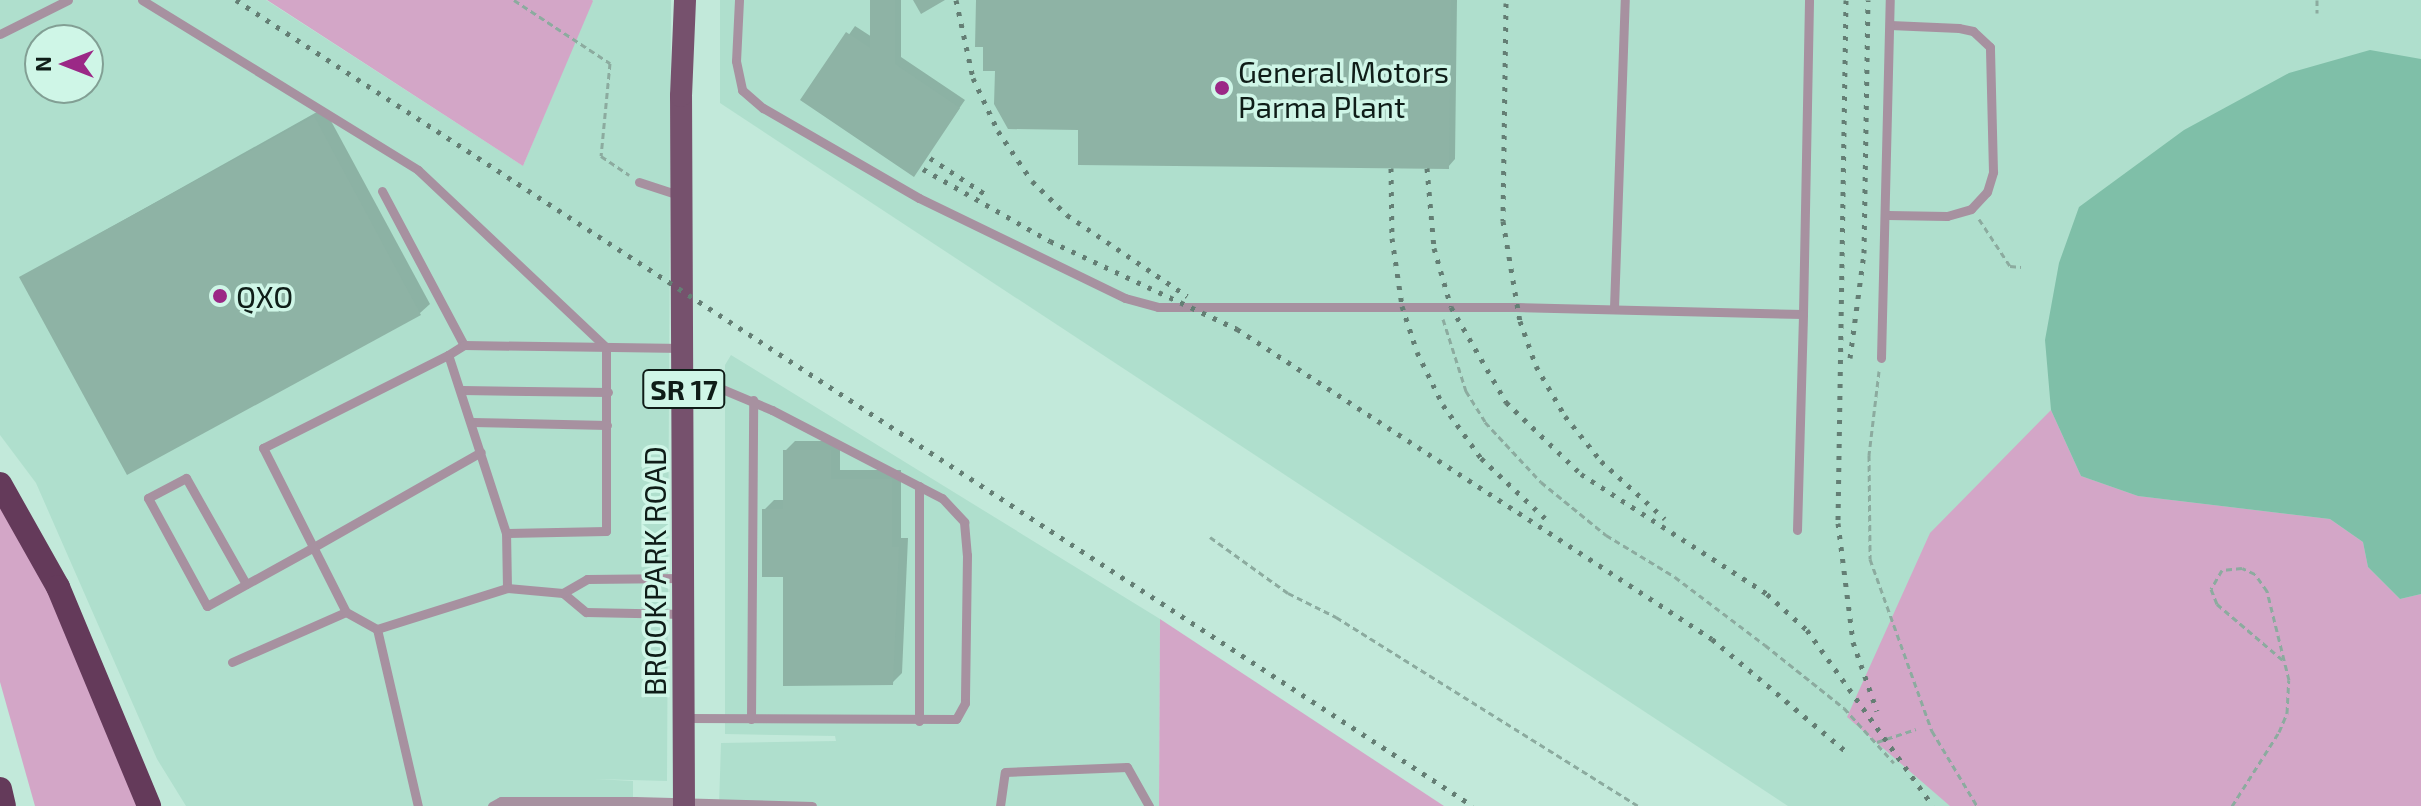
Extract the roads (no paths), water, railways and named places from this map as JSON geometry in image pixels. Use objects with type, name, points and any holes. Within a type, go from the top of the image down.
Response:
[{"type":"highway","points":[[0,484],[58,587],[149,806]]},
{"type":"highway","points":[[0,789],[4,806]]},
{"type":"main road","name":"BROOKPARK ROAD","points":[[684,803],[682,196],[685,0]]},
{"type":"lane","points":[[0,34],[68,0]]},
{"type":"lane","points":[[142,0],[418,170],[606,347],[606,531],[506,533]]},
{"type":"lane","points":[[739,0],[736,61],[742,90],[763,108],[919,198],[1125,298],[1158,307],[1614,308],[1803,314]]},
{"type":"lane","points":[[1614,308],[1625,0]]},
{"type":"lane","points":[[1797,530],[1809,0]]},
{"type":"lane","points":[[1881,358],[1888,215],[1890,0]]},
{"type":"lane","points":[[1888,215],[1947,216],[1971,209],[1987,192],[1993,172],[1990,47],[1973,31],[1890,25]]},
{"type":"lane","points":[[639,182],[682,196]]},
{"type":"lane","points":[[382,191],[464,345]]},
{"type":"lane","points":[[683,348],[464,345],[263,448],[346,612],[377,629],[507,588],[563,593],[586,612],[684,614]]},
{"type":"lane","points":[[448,355],[462,390],[506,533],[507,588]]},
{"type":"lane","points":[[684,373],[753,400],[919,486],[956,509],[967,532],[965,703],[956,719],[684,718]]},
{"type":"lane","points":[[462,390],[608,392]]},
{"type":"lane","points":[[751,719],[753,400]]},
{"type":"lane","points":[[472,422],[607,425]]},
{"type":"lane","points":[[246,584],[186,478],[148,498],[207,606],[481,452]]},
{"type":"lane","points":[[919,486],[919,721]]},
{"type":"lane","points":[[563,593],[587,579],[684,578]]},
{"type":"lane","points":[[232,662],[346,612]]},
{"type":"lane","points":[[377,629],[418,806]]},
{"type":"lane","points":[[1000,806],[1005,772],[1127,767],[1149,806]]},
{"type":"lane","points":[[492,806],[501,801],[812,806]]},
{"type":"railway","points":[[236,0],[1473,806]]},
{"type":"railway","points":[[956,0],[973,78],[998,131],[1032,181],[1067,215],[1187,296]]},
{"type":"railway","points":[[1846,0],[1838,523],[1853,642],[1877,711]]},
{"type":"railway","points":[[1850,358],[1864,253],[1868,0]]},
{"type":"railway","points":[[1506,3],[1503,221],[1520,321],[1536,366],[1565,416],[1601,461],[1665,519]]},
{"type":"railway","points":[[930,158],[985,194]]},
{"type":"railway","points":[[1391,168],[1392,238],[1402,306],[1417,352],[1443,405],[1481,458],[1546,519]]},
{"type":"railway","points":[[1427,168],[1434,248],[1451,307],[1506,402],[1581,474],[1767,594],[1807,630],[1933,806]]},
{"type":"railway","points":[[923,169],[1050,241],[1237,329],[1712,639],[1848,753]]},
{"type":"place","name":"General Motors Parma Plant","points":[[1222,88]]},
{"type":"place","name":"QXO","points":[[220,296]]}]
